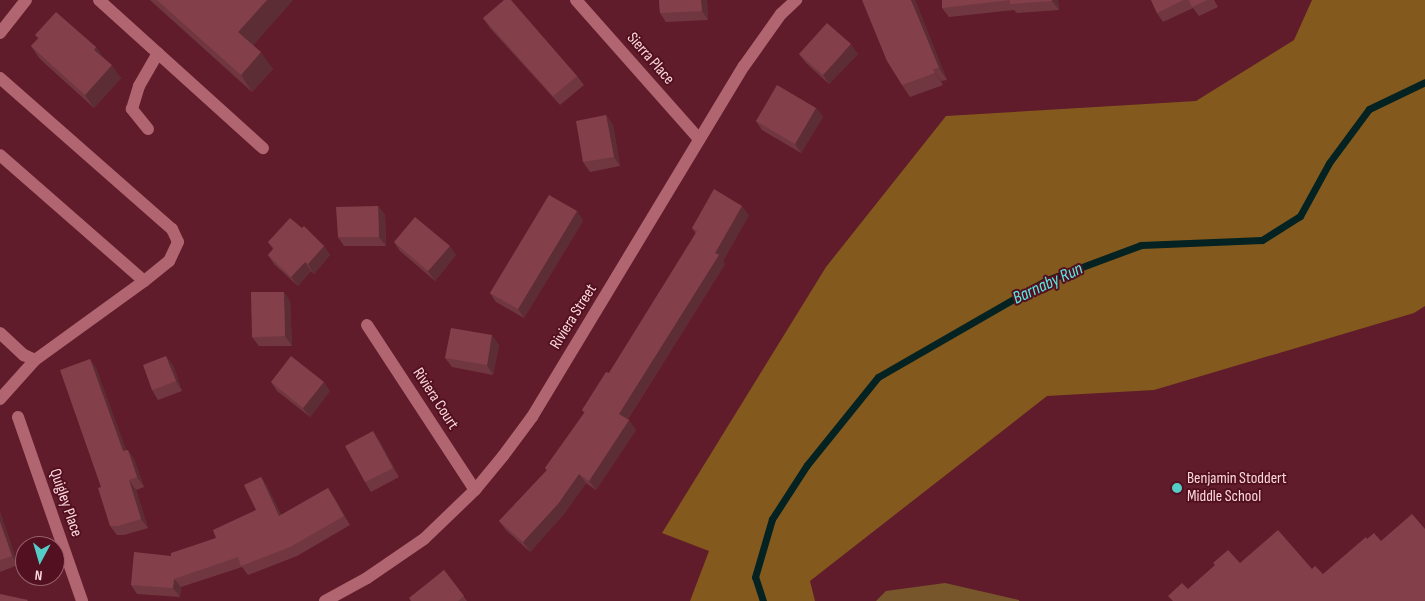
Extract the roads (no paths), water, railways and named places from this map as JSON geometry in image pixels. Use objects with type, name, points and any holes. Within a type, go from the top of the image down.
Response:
[{"type":"street","points":[[0,33],[26,0]]},
{"type":"street","points":[[99,0],[263,148]]},
{"type":"street","name":"Sierra Place","points":[[576,0],[699,139]]},
{"type":"street","name":"Riviera Street","points":[[325,601],[367,578],[424,539],[475,490],[532,417],[744,66],[781,14],[796,0]]},
{"type":"street","points":[[148,129],[132,109],[139,86],[158,53]]},
{"type":"street","points":[[0,398],[35,360],[169,261],[178,242],[172,229],[2,84]]},
{"type":"street","points":[[0,155],[144,281]]},
{"type":"street","name":"Riviera Court","points":[[367,325],[475,490]]},
{"type":"street","points":[[0,333],[24,355],[35,360]]},
{"type":"street","name":"Quigley Place","points":[[18,417],[82,601]]},
{"type":"waterway","name":"Barnaby Run","points":[[763,601],[755,577],[772,519],[807,465],[878,377],[1047,280],[1141,245],[1262,240],[1300,216],[1329,163],[1369,109],[1425,82]]},
{"type":"place","name":"Benjamin Stoddert Middle School","points":[[1177,488]]}]
